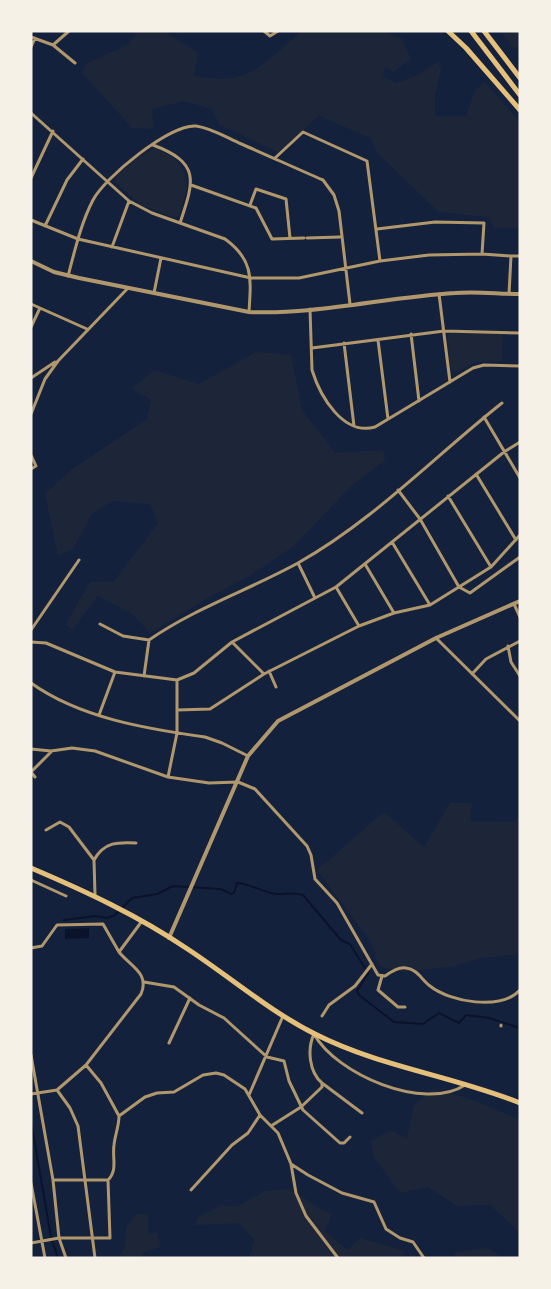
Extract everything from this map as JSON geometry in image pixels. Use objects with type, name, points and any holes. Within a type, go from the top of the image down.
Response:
[{"type":"highway","points":[[448,31],[466,48],[520,110]]},
{"type":"highway","points":[[471,31],[520,95]]},
{"type":"highway","points":[[484,31],[520,78]]},
{"type":"highway","points":[[31,868],[95,896],[142,921],[314,1034],[368,1057],[520,1103]]},
{"type":"street","points":[[53,45],[69,31]]},
{"type":"street","points":[[264,31],[270,36],[278,31]]},
{"type":"street","points":[[31,48],[33,38],[53,45],[75,63]]},
{"type":"street","points":[[31,113],[129,201],[152,214],[225,239],[234,245],[248,265],[251,278],[249,312]]},
{"type":"street","points":[[68,276],[78,239],[94,199],[108,181],[174,131],[196,126],[218,133],[323,180],[334,195],[339,211],[340,237],[350,304]]},
{"type":"street","points":[[31,178],[53,132]]},
{"type":"street","points":[[275,158],[303,132],[367,161],[380,261]]},
{"type":"street","points":[[153,146],[179,157],[188,170],[191,185],[190,192],[180,223]]},
{"type":"street","points":[[45,226],[67,180],[83,159]]},
{"type":"street","points":[[191,185],[256,208],[272,238],[340,237]]},
{"type":"street","points":[[250,205],[256,189],[286,199],[290,238]]},
{"type":"street","points":[[112,247],[129,201]]},
{"type":"street","points":[[31,220],[78,239],[251,278],[299,278],[380,261],[429,256],[482,254],[520,256]]},
{"type":"street","points":[[377,229],[435,222],[484,223],[482,254]]},
{"type":"street","points":[[509,294],[511,256]]},
{"type":"street","points":[[154,293],[161,258]]},
{"type":"street","points":[[31,261],[68,276],[249,312],[270,313],[439,294],[520,294]]},
{"type":"street","points":[[31,414],[45,379],[58,361],[128,288]]},
{"type":"street","points":[[439,294],[450,382]]},
{"type":"street","points":[[31,304],[87,329]]},
{"type":"street","points":[[31,326],[40,308]]},
{"type":"street","points":[[310,309],[312,370],[320,388],[340,418],[354,426],[369,428],[388,420],[473,368],[484,365],[520,366]]},
{"type":"street","points":[[312,348],[344,342],[378,340],[444,331],[520,333]]},
{"type":"street","points":[[411,334],[419,400]]},
{"type":"street","points":[[378,340],[388,420]]},
{"type":"street","points":[[344,342],[354,426]]},
{"type":"street","points":[[31,378],[58,361]]},
{"type":"street","points":[[100,624],[124,636],[149,640],[172,624],[298,563],[353,526],[502,403]]},
{"type":"street","points":[[484,417],[520,478]]},
{"type":"street","points":[[31,642],[46,643],[115,672],[177,680],[194,673],[232,642],[336,587],[420,518],[504,452],[520,442]]},
{"type":"street","points":[[31,455],[36,466],[31,469]]},
{"type":"street","points":[[476,474],[516,540]]},
{"type":"street","points":[[398,490],[420,518],[459,587],[470,592],[520,557]]},
{"type":"street","points":[[448,496],[491,567]]},
{"type":"street","points":[[177,710],[210,710],[269,671],[358,626],[394,613],[430,605],[491,567],[520,535]]},
{"type":"street","points":[[392,542],[430,605]]},
{"type":"street","points":[[31,630],[78,560]]},
{"type":"street","points":[[298,563],[315,598]]},
{"type":"street","points":[[365,564],[394,613]]},
{"type":"street","points":[[336,587],[358,626]]},
{"type":"street","points":[[169,938],[248,756],[278,721],[436,638],[520,601]]},
{"type":"street","points":[[514,603],[520,618]]},
{"type":"street","points":[[436,638],[519,720]]},
{"type":"street","points":[[144,676],[149,640]]},
{"type":"street","points":[[472,674],[486,658],[520,641]]},
{"type":"street","points":[[232,642],[264,674]]},
{"type":"street","points":[[508,646],[511,662],[520,676]]},
{"type":"street","points":[[269,671],[276,687]]},
{"type":"street","points":[[99,715],[115,672]]},
{"type":"street","points":[[168,777],[177,733],[177,680]]},
{"type":"street","points":[[31,684],[65,703],[99,715],[177,733],[205,737],[248,756]]},
{"type":"street","points":[[31,749],[51,752],[72,748],[95,751],[168,777],[209,784],[238,782],[255,789],[307,846],[311,855],[315,879],[337,903],[378,975],[382,976],[405,968],[415,971],[430,987],[448,997],[473,1003],[501,1000],[515,995],[520,990]]},
{"type":"street","points":[[35,776],[32,772],[51,752]]},
{"type":"street","points":[[46,830],[60,822],[69,827],[94,860]]},
{"type":"street","points":[[95,896],[94,860],[99,850],[114,842],[136,843]]},
{"type":"street","points":[[31,880],[66,896]]},
{"type":"street","points":[[119,952],[142,921]]},
{"type":"street","points":[[31,948],[42,946],[57,925],[93,922],[103,924],[119,952],[140,971],[144,982],[136,1001],[86,1064],[57,1090],[31,1094]]},
{"type":"street","points":[[322,1016],[328,1005],[355,986],[372,964]]},
{"type":"street","points":[[382,976],[378,990],[398,1007],[405,1007]]},
{"type":"street","points":[[144,982],[174,987],[224,1018],[267,1057],[284,1061],[289,1081],[301,1107],[340,1143],[344,1143],[350,1137]]},
{"type":"street","points":[[169,1043],[190,998]]},
{"type":"street","points":[[249,1095],[284,1016]]},
{"type":"street","points":[[314,1034],[309,1046],[316,1078],[362,1113]]},
{"type":"street","points":[[314,1034],[319,1043],[333,1056],[362,1075],[382,1085],[413,1093],[439,1094],[456,1091],[465,1085]]},
{"type":"street","points":[[31,1055],[53,1180],[58,1239],[66,1258]]},
{"type":"street","points":[[31,1243],[48,1239],[93,1240],[110,1238],[108,1180],[112,1176],[115,1166],[114,1145],[119,1116],[101,1083],[86,1064]]},
{"type":"street","points":[[119,1116],[145,1097],[157,1093],[174,1092],[203,1075],[224,1075],[245,1089],[260,1114],[278,1133],[291,1164],[299,1202],[306,1216],[338,1258]]},
{"type":"street","points":[[271,1126],[301,1107],[322,1087],[322,1083]]},
{"type":"street","points":[[57,1090],[75,1117],[86,1179],[95,1258]]},
{"type":"street","points":[[191,1190],[232,1145],[248,1133],[260,1114]]},
{"type":"street","points":[[291,1164],[328,1186],[374,1202],[386,1229],[400,1238],[413,1242],[424,1258]]},
{"type":"street","points":[[53,1180],[108,1180]]},
{"type":"street","points":[[31,1184],[45,1258]]},
{"type":"shaded area","points":[[164,31],[198,53],[194,76],[225,79],[236,77],[257,68],[276,54],[301,31],[384,31],[402,39],[411,59],[393,72],[385,67],[383,77],[396,83],[414,77],[439,61],[441,70],[435,95],[435,116],[466,116],[475,90],[485,82],[520,122],[520,228],[494,228],[488,217],[439,212],[378,154],[371,138],[319,116],[278,152],[220,125],[212,109],[184,101],[152,109],[154,129],[132,128],[83,74],[86,64],[129,44],[137,32]]},
{"type":"shaded area","points":[[500,31],[520,31],[520,46],[514,48]]},
{"type":"shaded area","points":[[155,148],[176,160],[182,167],[185,175],[186,183],[183,204],[179,216],[176,218],[141,205],[115,182],[125,167]]},
{"type":"shaded area","points":[[451,332],[503,333],[502,361],[476,362],[457,372],[451,370],[447,337]]},
{"type":"shaded area","points":[[256,352],[291,355],[302,410],[335,453],[383,450],[385,460],[349,488],[294,546],[251,575],[211,596],[150,633],[132,614],[98,596],[73,629],[65,625],[90,582],[114,581],[158,523],[150,504],[112,501],[92,514],[73,549],[58,555],[45,494],[71,470],[147,419],[151,400],[132,389],[154,370],[199,384]]},
{"type":"shaded area","points":[[450,803],[472,803],[470,821],[514,822],[520,815],[520,954],[481,958],[454,966],[405,972],[379,966],[371,942],[317,870],[384,812],[424,847]]},
{"type":"shaded area","points":[[89,928],[89,938],[65,939],[65,929]]},
{"type":"shaded area","points":[[433,1089],[468,1098],[520,1120],[520,1233],[490,1205],[457,1206],[428,1187],[400,1193],[374,1157],[371,1141],[391,1130],[407,1139],[414,1105]]},
{"type":"shaded area","points":[[291,1189],[317,1207],[332,1214],[325,1231],[347,1250],[360,1238],[405,1251],[402,1258],[249,1258],[254,1240],[239,1223],[195,1225],[197,1218],[221,1205],[237,1207],[265,1191]]},
{"type":"shaded area","points":[[148,1213],[148,1235],[157,1232],[161,1247],[143,1252],[142,1258],[118,1258],[125,1247],[126,1228],[135,1215]]},
{"type":"shaded area","points":[[487,1248],[504,1258],[452,1258],[456,1252]]},
{"type":"waterway","points":[[64,920],[95,916],[107,918],[115,915],[132,898],[157,894],[173,886],[221,889],[231,894],[234,893],[237,883],[275,894],[295,893],[303,895],[341,940],[350,944],[365,968]]},
{"type":"waterway","points":[[369,972],[357,991],[359,995],[394,1022],[423,1024],[439,1013],[459,1023],[466,1015],[489,1018],[520,1028]]},
{"type":"waterway","points":[[31,1121],[51,1237],[58,1258]]}]
